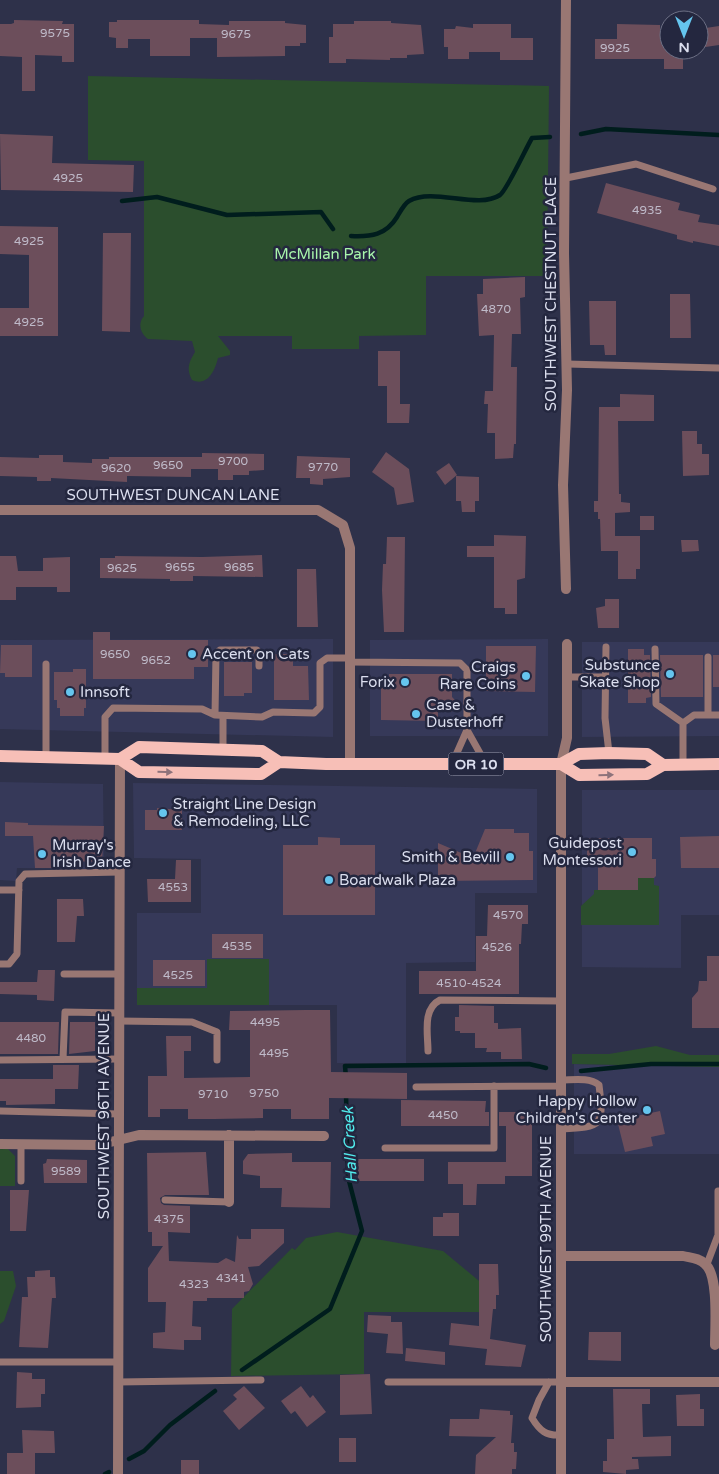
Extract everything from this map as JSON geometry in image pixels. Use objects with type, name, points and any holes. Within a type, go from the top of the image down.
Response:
[{"type":"main road","name":"OR 10","points":[[0,756],[120,759],[140,747],[262,751],[279,762],[561,764],[580,754],[609,753],[647,754],[663,765]]},
{"type":"main road","points":[[120,759],[139,772],[261,774],[279,762]]},
{"type":"main road","name":"OR 10","points":[[561,764],[579,775],[647,774],[663,765],[719,764]]},
{"type":"street","name":"SOUTHWEST CHESTNUT PLACE","points":[[566,0],[564,254],[566,364],[563,486],[566,589]]},
{"type":"street","name":"SOUTHWEST DUNCAN LANE","points":[[0,510],[318,510],[343,525],[350,548],[350,660]]},
{"type":"street","name":"SOUTHWEST 99TH AVENUE","points":[[561,1474],[561,764],[567,738],[567,644]]},
{"type":"street","points":[[350,660],[350,764]]},
{"type":"street","name":"SOUTHWEST 96TH AVENUE","points":[[118,1474],[120,759]]},
{"type":"street","points":[[0,1144],[98,1145],[119,1138],[139,1135],[324,1136]]},
{"type":"street","points":[[229,1135],[229,1202]]},
{"type":"street","points":[[561,1256],[683,1256],[696,1258],[707,1264],[714,1284],[715,1345]]},
{"type":"street","points":[[561,1382],[719,1382]]},
{"type":"lane","points":[[566,178],[636,164],[713,189]]},
{"type":"lane","points":[[566,364],[719,368]]},
{"type":"lane","points":[[606,647],[605,718],[609,753]]},
{"type":"lane","points":[[223,749],[216,654],[220,650],[257,650],[260,653],[260,666]]},
{"type":"lane","points":[[656,650],[656,704],[683,723]]},
{"type":"lane","points":[[708,657],[708,715]]},
{"type":"lane","points":[[105,759],[105,717],[113,708],[202,709],[219,715],[262,717],[273,712],[314,713],[320,707],[320,663],[327,658],[460,663],[467,670],[467,730],[452,764]]},
{"type":"lane","points":[[46,664],[46,757]]},
{"type":"lane","points":[[567,677],[605,677]]},
{"type":"lane","points":[[683,723],[694,715],[719,715]]},
{"type":"lane","points":[[683,723],[683,764]]},
{"type":"lane","points":[[467,730],[486,764]]},
{"type":"lane","points":[[0,964],[9,964],[17,954],[19,880],[26,874],[120,872]]},
{"type":"lane","points":[[0,890],[19,890]]},
{"type":"lane","points":[[64,974],[119,974]]},
{"type":"lane","points":[[428,1051],[428,1012],[433,1004],[440,1000],[560,1001]]},
{"type":"lane","points":[[63,1059],[64,1012],[192,1022],[217,1032],[217,1060]]},
{"type":"lane","points":[[0,1060],[119,1059]]},
{"type":"lane","points":[[416,1087],[494,1086],[588,1080],[599,1084],[602,1113],[598,1122],[579,1128],[561,1129]]},
{"type":"lane","points":[[385,1148],[494,1148],[494,1086]]},
{"type":"lane","points":[[0,1110],[119,1114]]},
{"type":"lane","points":[[21,1144],[21,1181]]},
{"type":"lane","points":[[707,1264],[718,1235],[718,1191]]},
{"type":"lane","points":[[165,1200],[229,1202]]},
{"type":"lane","points":[[0,1362],[118,1362]]},
{"type":"lane","points":[[118,1382],[261,1380]]},
{"type":"lane","points":[[388,1382],[561,1382]]},
{"type":"lane","points":[[549,1382],[538,1400],[532,1418],[540,1431],[552,1436],[561,1435]]},
{"type":"shaded area","points":[[333,639],[333,737],[0,729],[0,640]]},
{"type":"shaded area","points":[[548,639],[548,736],[370,736],[370,640]]},
{"type":"shaded area","points":[[582,642],[719,642],[719,736],[582,737]]},
{"type":"shaded area","points":[[0,782],[103,784],[104,869],[17,868],[16,881],[0,880]]},
{"type":"shaded area","points":[[133,783],[537,789],[537,893],[475,893],[475,962],[406,963],[406,1063],[337,1063],[337,1005],[269,1005],[269,959],[207,988],[137,988],[137,913],[201,913],[201,859],[134,858]]},
{"type":"shaded area","name":"Guidepost Montessori","points":[[582,790],[719,790],[719,915],[681,915],[681,968],[582,967]]},
{"type":"shaded area","name":"Happy Hollow Children's Center","points":[[574,1064],[719,1067],[719,1154],[574,1154]]},
{"type":"green space","name":"McMillan Park","points":[[88,76],[549,86],[547,276],[426,276],[426,335],[359,336],[359,349],[292,349],[292,336],[218,336],[230,351],[230,355],[218,358],[213,372],[206,379],[198,382],[192,380],[189,369],[195,352],[192,341],[148,339],[141,329],[140,325],[144,316],[144,161],[88,160]]},
{"type":"green space","points":[[638,878],[654,878],[654,885],[659,886],[659,925],[581,925],[581,906],[594,894],[594,890],[638,890]]},
{"type":"green space","points":[[207,959],[269,959],[269,1005],[137,1005],[137,988],[207,988]]},
{"type":"green space","points":[[656,1046],[690,1055],[719,1055],[719,1067],[572,1064],[572,1054],[609,1054]]},
{"type":"green space","points":[[0,1148],[8,1149],[15,1156],[15,1186],[0,1186]]},
{"type":"green space","points":[[337,1232],[443,1251],[484,1285],[484,1312],[364,1312],[364,1374],[231,1376],[232,1309],[292,1248],[295,1250],[306,1238]]},
{"type":"green space","points":[[0,1271],[13,1271],[16,1286],[4,1321],[0,1324]]},
{"type":"building","points":[[14,20],[63,21],[62,24],[74,24],[74,62],[62,62],[62,56],[35,55],[35,91],[22,91],[22,57],[0,56],[0,24],[11,24],[14,23]]},
{"type":"building","points":[[117,20],[199,20],[199,24],[229,25],[229,21],[285,21],[285,23],[306,25],[306,43],[300,43],[300,46],[285,46],[285,56],[217,57],[217,38],[190,38],[190,56],[150,56],[150,39],[128,39],[128,48],[116,48],[116,38],[109,37],[109,22],[117,22]]},
{"type":"building","points":[[354,21],[391,21],[391,23],[421,25],[424,54],[407,55],[407,58],[390,58],[390,60],[346,59],[346,63],[329,63],[329,37],[333,37],[333,24],[354,24]]},
{"type":"building","points":[[473,24],[511,24],[511,38],[533,38],[533,60],[500,60],[500,52],[469,52],[469,59],[448,59],[448,47],[444,47],[444,29],[455,29],[456,26],[473,28]]},
{"type":"building","points":[[617,24],[659,25],[659,59],[595,59],[595,39],[617,39]]},
{"type":"building","points":[[719,26],[719,45],[709,46],[709,28]]},
{"type":"building","points":[[664,60],[683,60],[683,69],[664,69]]},
{"type":"building","points":[[0,134],[53,136],[52,163],[134,165],[133,192],[1,190]]},
{"type":"building","points":[[606,183],[680,203],[678,210],[700,215],[698,222],[719,225],[719,246],[677,239],[677,235],[597,213]]},
{"type":"building","points":[[0,226],[58,227],[58,336],[0,336],[0,308],[29,308],[29,255],[0,254]]},
{"type":"building","points":[[103,233],[131,233],[130,332],[102,331]]},
{"type":"building","points":[[525,277],[525,297],[520,298],[521,334],[512,334],[511,367],[517,367],[516,444],[514,444],[513,458],[495,459],[495,433],[487,433],[488,404],[484,404],[485,391],[493,391],[494,335],[479,336],[477,294],[483,294],[483,279]]},
{"type":"building","points":[[670,294],[690,294],[691,338],[670,338]]},
{"type":"building","points":[[589,301],[616,301],[616,355],[605,355],[604,345],[590,345]]},
{"type":"building","points":[[378,351],[400,351],[400,404],[410,404],[409,423],[387,423],[387,386],[378,386]]},
{"type":"building","points":[[620,394],[654,395],[654,421],[618,421],[619,494],[621,494],[621,502],[630,503],[630,512],[615,513],[615,536],[640,536],[640,569],[636,569],[636,579],[618,579],[618,551],[601,551],[600,519],[598,519],[598,512],[594,512],[594,501],[598,501],[599,407],[620,407]]},
{"type":"building","points":[[682,431],[697,431],[697,444],[702,444],[702,454],[709,454],[709,475],[683,476]]},
{"type":"building","points":[[386,452],[409,469],[414,502],[397,505],[394,488],[372,472]]},
{"type":"building","points":[[202,453],[264,454],[264,470],[249,471],[249,475],[233,475],[233,480],[218,480],[218,469],[191,469],[191,477],[127,476],[127,482],[51,478],[51,481],[37,481],[37,477],[0,476],[0,457],[39,458],[39,455],[63,455],[63,462],[92,463],[92,459],[109,459],[109,457],[202,457]]},
{"type":"building","points":[[297,456],[350,458],[350,477],[323,479],[323,485],[310,484],[310,478],[296,478]]},
{"type":"building","points":[[449,463],[457,475],[445,485],[436,472]]},
{"type":"building","points":[[456,476],[479,477],[479,501],[475,501],[475,512],[462,512],[461,501],[456,501]]},
{"type":"building","points":[[640,516],[654,516],[654,530],[640,530]]},
{"type":"building","points":[[494,535],[526,536],[525,578],[517,580],[517,614],[505,614],[505,608],[494,608],[494,557],[467,557],[467,546],[494,546]]},
{"type":"building","points":[[387,537],[405,537],[404,632],[384,632],[382,590],[383,564],[386,564]]},
{"type":"building","points":[[681,540],[698,540],[699,551],[682,552]]},
{"type":"building","points":[[262,555],[263,577],[193,576],[193,581],[100,578],[100,558],[115,558],[115,556],[202,557]]},
{"type":"building","points":[[0,556],[16,556],[18,571],[43,571],[43,558],[70,557],[70,592],[57,592],[57,587],[16,587],[16,600],[0,600]]},
{"type":"building","points":[[297,569],[316,569],[318,627],[297,627]]},
{"type":"building","points":[[605,599],[619,599],[619,628],[598,628],[596,608],[605,606]]},
{"type":"building","points":[[93,632],[110,632],[110,640],[208,640],[208,667],[194,667],[194,679],[93,679]]},
{"type":"building","points":[[1,645],[32,645],[32,677],[5,677],[5,673],[0,673]]},
{"type":"building","points":[[486,646],[536,646],[535,692],[486,691]]},
{"type":"building","points":[[628,649],[644,649],[644,655],[650,655],[651,697],[646,698],[646,703],[628,703]]},
{"type":"building","points":[[274,654],[293,654],[293,666],[308,666],[309,700],[274,700]]},
{"type":"building","points":[[660,655],[703,655],[703,697],[661,697]]},
{"type":"building","points":[[713,655],[719,655],[719,687],[713,687]]},
{"type":"building","points":[[224,662],[252,662],[252,693],[244,693],[244,696],[224,696]]},
{"type":"building","name":"Innsoft","points":[[73,669],[86,669],[86,708],[84,708],[84,716],[60,716],[57,700],[54,700],[54,672],[73,672]]},
{"type":"building","points":[[389,674],[452,674],[452,697],[455,700],[452,703],[452,712],[438,712],[438,721],[381,720],[381,685],[389,685]]},
{"type":"building","points":[[157,808],[182,810],[182,830],[145,830],[145,810],[157,810]]},
{"type":"building","points":[[5,822],[28,823],[28,825],[104,826],[102,862],[62,861],[62,868],[35,868],[33,836],[5,836]]},
{"type":"building","name":"Smith & Bevill","points":[[485,829],[514,829],[514,833],[529,833],[529,851],[533,851],[533,880],[438,881],[438,843],[473,858]]},
{"type":"building","points":[[719,836],[719,868],[681,868],[680,837]]},
{"type":"building","name":"Boardwalk Plaza","points":[[318,837],[340,838],[340,845],[375,845],[375,915],[283,915],[283,845],[318,845]]},
{"type":"building","points":[[587,838],[652,838],[652,859],[656,859],[656,876],[654,878],[638,878],[638,890],[598,890],[598,864],[587,864]]},
{"type":"building","points":[[176,860],[191,860],[191,902],[148,902],[147,879],[175,879]]},
{"type":"building","points":[[57,899],[83,899],[84,916],[77,916],[75,942],[57,942]]},
{"type":"building","points":[[488,905],[528,905],[528,924],[522,924],[521,944],[519,944],[519,994],[419,994],[419,971],[476,971],[476,936],[487,936]]},
{"type":"building","points":[[212,934],[263,934],[263,958],[212,958]]},
{"type":"building","points":[[707,956],[719,956],[719,1028],[692,1028],[692,998],[698,991],[699,981],[707,981]]},
{"type":"building","points":[[153,960],[205,960],[205,986],[153,986]]},
{"type":"building","points":[[38,970],[55,970],[54,1001],[37,1000],[37,995],[0,994],[0,982],[37,982]]},
{"type":"building","points":[[459,1005],[494,1006],[494,1023],[498,1023],[498,1029],[521,1028],[522,1059],[501,1059],[501,1052],[486,1052],[487,1048],[475,1048],[475,1033],[455,1031],[455,1017],[459,1017]]},
{"type":"building","points":[[330,1010],[331,1072],[407,1073],[407,1099],[329,1098],[329,1119],[291,1119],[291,1109],[263,1109],[263,1118],[188,1119],[188,1109],[160,1109],[160,1117],[148,1117],[148,1076],[167,1076],[166,1036],[191,1036],[191,1051],[184,1051],[184,1078],[250,1077],[250,1030],[229,1030],[230,1011]]},
{"type":"building","points":[[0,1022],[59,1022],[58,1054],[0,1054]]},
{"type":"building","points":[[70,1022],[95,1022],[95,1051],[69,1054]]},
{"type":"building","points":[[53,1065],[79,1065],[78,1089],[55,1089],[55,1104],[6,1105],[6,1101],[0,1101],[0,1079],[53,1079]]},
{"type":"building","points":[[401,1100],[486,1101],[485,1112],[489,1112],[489,1126],[401,1126]]},
{"type":"building","points":[[660,1111],[665,1134],[651,1137],[653,1146],[625,1152],[617,1120]]},
{"type":"building","points":[[499,1112],[532,1112],[532,1176],[505,1176],[505,1184],[477,1184],[476,1205],[463,1205],[463,1184],[448,1184],[448,1162],[506,1162],[506,1126],[499,1126]]},
{"type":"building","points":[[206,1152],[209,1195],[165,1195],[160,1198],[161,1203],[164,1205],[190,1206],[190,1233],[168,1232],[169,1261],[218,1263],[226,1258],[235,1262],[237,1235],[239,1239],[251,1239],[251,1229],[284,1229],[284,1243],[259,1266],[248,1267],[253,1284],[249,1291],[244,1292],[244,1298],[207,1298],[207,1301],[193,1301],[192,1326],[201,1327],[201,1340],[184,1340],[184,1350],[153,1348],[153,1333],[165,1332],[166,1302],[148,1302],[148,1268],[163,1246],[152,1246],[152,1232],[148,1232],[147,1153]]},
{"type":"building","points":[[292,1153],[292,1162],[331,1162],[330,1208],[281,1207],[282,1188],[260,1188],[260,1176],[243,1174],[243,1161],[248,1154]]},
{"type":"building","points":[[47,1159],[87,1160],[87,1183],[44,1183],[43,1164],[46,1163]]},
{"type":"building","points":[[358,1159],[424,1159],[424,1181],[358,1181]]},
{"type":"building","points":[[10,1190],[29,1190],[26,1231],[10,1231]]},
{"type":"building","points":[[443,1213],[459,1213],[459,1236],[433,1236],[433,1217],[443,1217]]},
{"type":"building","points":[[479,1264],[498,1264],[499,1295],[496,1295],[496,1309],[493,1309],[490,1339],[526,1345],[521,1367],[485,1365],[487,1349],[449,1345],[451,1323],[479,1326]]},
{"type":"building","points":[[50,1270],[50,1277],[55,1277],[56,1298],[52,1298],[48,1348],[19,1347],[22,1297],[28,1297],[27,1277],[35,1277],[35,1271]]},
{"type":"building","points":[[368,1315],[391,1316],[391,1322],[402,1322],[403,1354],[386,1353],[388,1334],[367,1332]]},
{"type":"building","points":[[589,1332],[621,1332],[621,1361],[588,1360]]},
{"type":"building","points":[[406,1348],[445,1352],[445,1365],[405,1361]]},
{"type":"building","points":[[17,1372],[32,1373],[32,1379],[45,1379],[45,1394],[41,1394],[41,1407],[16,1408]]},
{"type":"building","points":[[370,1374],[372,1414],[340,1415],[340,1375]]},
{"type":"building","points":[[244,1386],[265,1408],[239,1430],[223,1411],[237,1399],[233,1395]]},
{"type":"building","points":[[301,1386],[310,1398],[313,1395],[326,1412],[307,1427],[295,1411],[291,1414],[281,1401]]},
{"type":"building","points":[[613,1389],[650,1389],[650,1404],[642,1404],[643,1437],[671,1436],[671,1456],[632,1457],[632,1459],[638,1459],[639,1469],[626,1470],[626,1474],[603,1472],[603,1461],[607,1461],[607,1439],[614,1439]]},
{"type":"building","points":[[700,1394],[700,1409],[704,1409],[704,1426],[677,1426],[676,1395]]},
{"type":"building","points":[[480,1409],[510,1411],[510,1415],[513,1415],[511,1443],[514,1443],[514,1452],[517,1452],[516,1469],[512,1469],[512,1474],[475,1474],[476,1455],[496,1437],[449,1436],[450,1419],[479,1419]]},
{"type":"building","points":[[22,1430],[54,1431],[55,1453],[35,1453],[35,1474],[7,1474],[7,1453],[23,1453]]},
{"type":"building","points":[[339,1438],[356,1438],[356,1462],[339,1462]]},
{"type":"building","points":[[181,1460],[199,1460],[199,1474],[181,1474]]},
{"type":"waterway","points":[[581,134],[606,129],[719,135]]},
{"type":"waterway","points":[[351,236],[365,236],[383,231],[393,223],[407,202],[419,197],[431,196],[480,200],[491,199],[500,195],[512,177],[532,138],[550,137]]},
{"type":"waterway","points":[[122,201],[157,197],[227,215],[321,212],[333,229]]},
{"type":"waterway","name":"Hall Creek","points":[[346,1078],[345,1066],[529,1064],[546,1068]]},
{"type":"waterway","name":"Hall Creek","points":[[581,1071],[651,1064],[719,1064]]},
{"type":"waterway","name":"Hall Creek","points":[[242,1370],[330,1309],[362,1231],[348,1177],[346,1094]]},
{"type":"waterway","name":"Hall Creek","points":[[129,1459],[144,1451],[170,1425],[215,1391]]},
{"type":"waterway","name":"Hall Creek","points":[[105,1474],[109,1472]]},
{"type":"place","name":"Accent on Cats","points":[[192,654]]},
{"type":"place","name":"Substunce Skate Shop","points":[[670,674]]},
{"type":"place","name":"Craigs Rare Coins","points":[[526,676]]},
{"type":"place","name":"Forix","points":[[405,682]]},
{"type":"place","name":"Innsoft","points":[[70,692]]},
{"type":"place","name":"Case & Dusterhoff","points":[[416,714]]},
{"type":"place","name":"Straight Line Design & Remodeling, LLC","points":[[163,813]]},
{"type":"place","name":"Guidepost Montessori","points":[[632,852]]},
{"type":"place","name":"Murray's Irish Dance","points":[[42,854]]},
{"type":"place","name":"Smith & Bevill","points":[[510,857]]},
{"type":"place","name":"Boardwalk Plaza","points":[[329,880]]},
{"type":"place","name":"Happy Hollow Children's Center","points":[[647,1110]]}]
